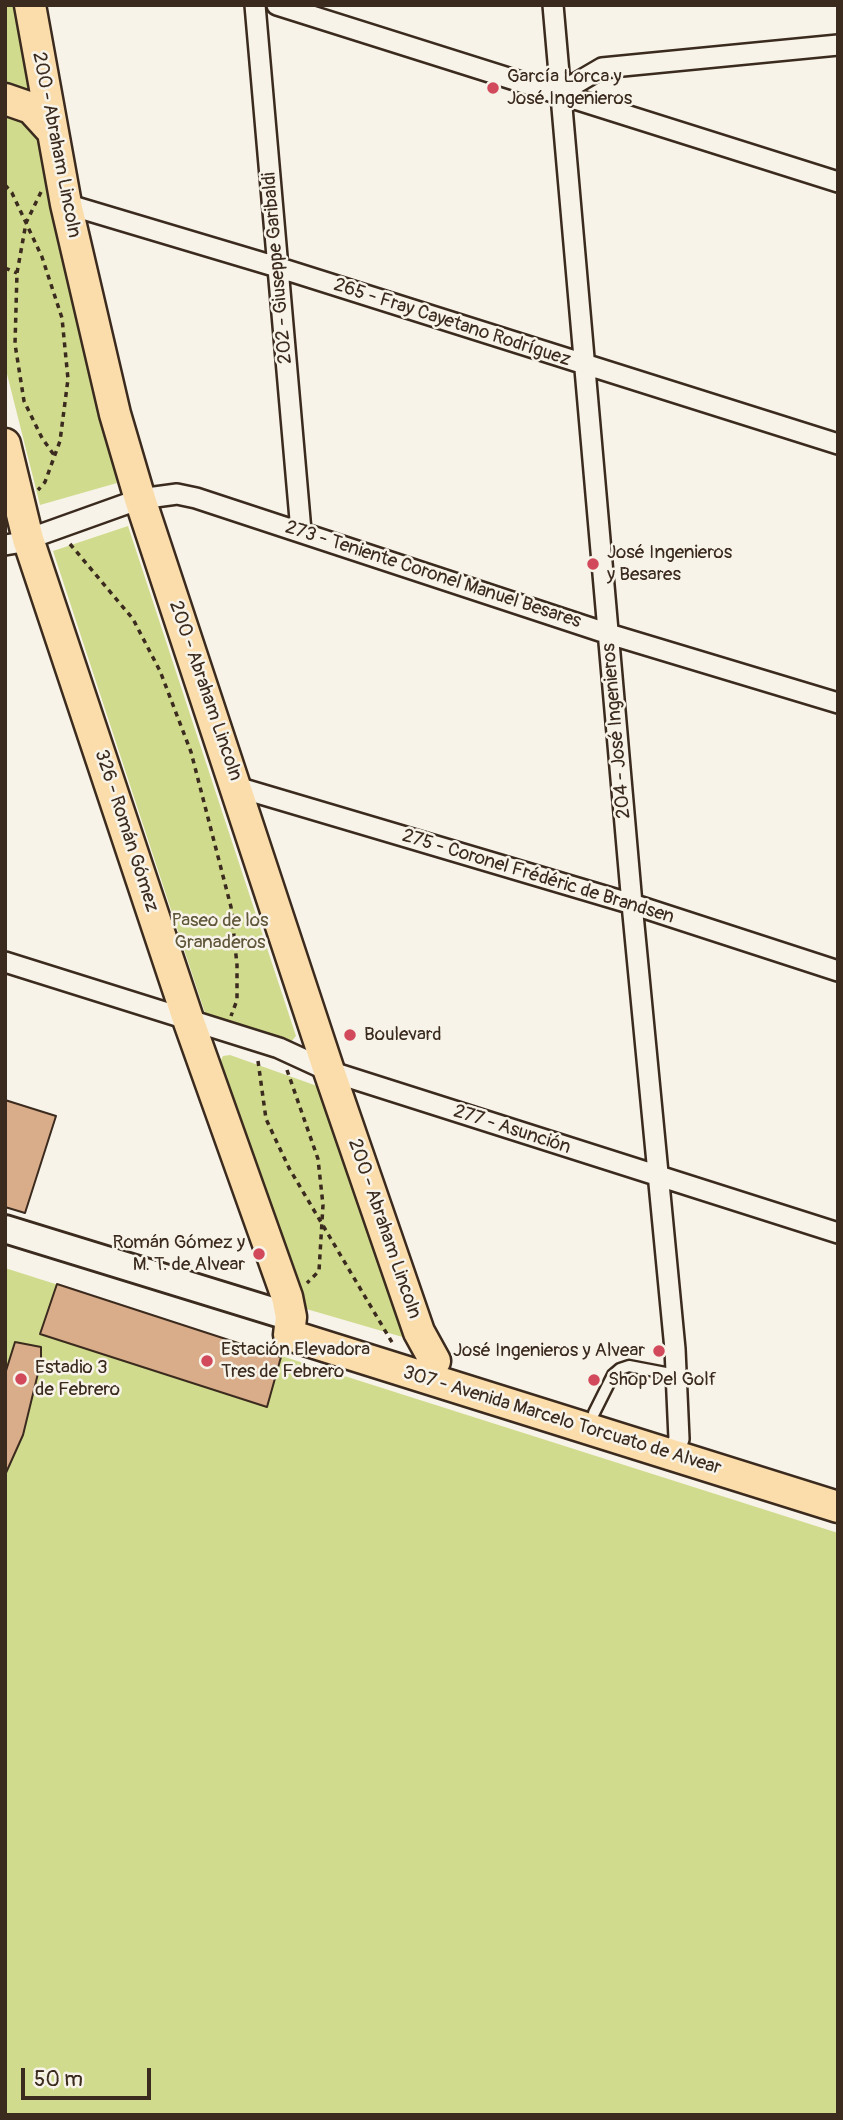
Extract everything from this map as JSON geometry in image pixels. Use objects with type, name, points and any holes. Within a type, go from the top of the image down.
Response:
[{"type":"main road","name":"200 - Abraham Lincoln","points":[[30,5],[66,204],[115,414],[140,499],[329,1071],[419,1332],[435,1361]]},
{"type":"main road","points":[[5,99],[31,108],[52,131]]},
{"type":"main road","name":"326 - Román Gómez","points":[[5,444],[19,532],[289,1316]]},
{"type":"main road","name":"307 - Avenida Marcelo Torcuato de Alvear","points":[[5,1229],[435,1361],[594,1413],[675,1447],[838,1488]]},
{"type":"main road","name":"307 - Avenida Marcelo Torcuato de Alvear","points":[[5,1245],[289,1316],[675,1447],[838,1507]]},
{"type":"street","name":"202 - Giuseppe Garibaldi","points":[[255,5],[301,531]]},
{"type":"street","points":[[277,5],[561,92],[838,182]]},
{"type":"street","name":"204 - José Ingenieros","points":[[553,5],[583,365],[676,1376],[675,1447]]},
{"type":"street","points":[[561,92],[602,68],[838,45]]},
{"type":"street","name":"265 - Fray Cayetano Rodríguez","points":[[66,204],[277,267],[838,443]]},
{"type":"street","name":"273 - Teniente Coronel Manuel Besares","points":[[19,532],[56,529],[140,499],[177,494],[301,531],[609,634],[838,704]]},
{"type":"street","name":"275 - Coronel Frédéric de Brandsen","points":[[237,788],[632,904],[838,971]]},
{"type":"street","name":"277 - Asunción","points":[[5,962],[189,1022],[279,1048],[329,1071],[838,1233]]},
{"type":"lane","points":[[594,1413],[613,1375],[620,1368],[629,1366],[676,1376]]},
{"type":"path","points":[[55,455],[42,438],[24,401],[15,344],[17,273],[26,223],[45,182],[60,165]]},
{"type":"path","points":[[5,185],[12,193],[42,257],[62,318],[68,379],[60,441],[45,482],[19,532]]},
{"type":"path","points":[[5,268],[17,273]]},
{"type":"path","points":[[56,529],[133,619],[160,671],[191,752],[230,907],[237,965],[237,999],[225,1031]]},
{"type":"path","points":[[258,1041],[258,1076],[266,1119],[323,1226],[389,1334],[394,1349]]},
{"type":"path","points":[[279,1048],[318,1159],[323,1226],[319,1271],[303,1288],[289,1316]]},
{"type":"green space","points":[[5,5],[19,5],[32,91],[5,96]]},
{"type":"green space","points":[[5,119],[24,119],[38,128],[117,483],[40,505],[5,366]]},
{"type":"green space","name":"Paseo de los Granaderos","points":[[128,526],[296,1036],[288,1045],[205,1013],[53,551]]},
{"type":"green space","points":[[230,1055],[320,1087],[406,1338],[303,1308],[221,1060],[223,1056]]},
{"type":"green space","points":[[5,1268],[838,1533],[838,2115],[5,2115]]},
{"type":"building","points":[[5,1100],[56,1116],[25,1213],[5,1207]]},
{"type":"building","points":[[57,1284],[281,1357],[267,1407],[40,1334]]},
{"type":"building","points":[[15,1342],[41,1347],[41,1361],[23,1435],[5,1475],[5,1374]]},
{"type":"place","name":"García Lorca y José Ingenieros","points":[[493,88]]},
{"type":"place","name":"José Ingenieros y Besares","points":[[593,564]]},
{"type":"place","name":"Boulevard","points":[[350,1035]]},
{"type":"place","name":"Román Gómez y M. T. de Alvear","points":[[259,1254]]},
{"type":"place","name":"José Ingenieros y Alvear","points":[[659,1351]]},
{"type":"place","name":"Estación Elevadora Tres de Febrero","points":[[207,1361]]},
{"type":"place","name":"Estadio 3 de Febrero","points":[[21,1379]]},
{"type":"place","name":"Shop Del Golf","points":[[594,1380]]}]
